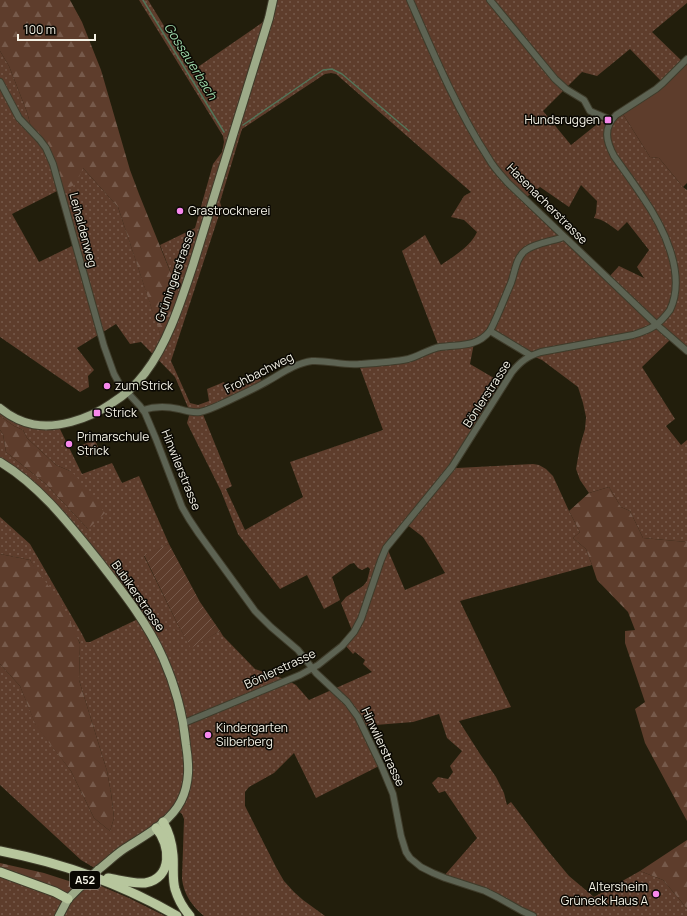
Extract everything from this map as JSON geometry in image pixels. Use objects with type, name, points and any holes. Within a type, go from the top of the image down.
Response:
[{"type":"highway","points":[[81,873],[136,883],[147,882],[155,879],[164,870],[167,858],[166,848],[159,825]]},
{"type":"highway","points":[[159,825],[168,834],[172,845],[176,892],[182,905],[190,916]]},
{"type":"highway","name":"A52","points":[[0,851],[43,861],[81,873],[130,892],[177,916]]},
{"type":"highway","name":"A52","points":[[0,856],[81,878],[129,898],[165,916]]},
{"type":"highway","points":[[0,872],[55,892],[68,900]]},
{"type":"main road","name":"Grüningerstrasse","points":[[0,408],[10,416],[25,423],[43,426],[58,425],[76,421],[94,415],[113,403],[140,379],[153,362],[166,337],[183,296],[256,63],[273,0]]},
{"type":"main road","name":"Bubikerstrasse","points":[[0,462],[43,496],[107,572],[140,616],[163,658],[174,688],[184,723],[189,765],[185,790],[181,801],[171,814],[159,825],[123,850],[98,870],[68,900],[58,916]]},
{"type":"street","name":"Hasenacherstrasse","points":[[410,0],[458,107],[490,160],[508,183],[564,238],[687,351]]},
{"type":"street","points":[[490,0],[555,79],[566,89],[584,100],[590,111],[612,120],[621,111],[656,89],[687,59]]},
{"type":"street","name":"Leihaldenweg","points":[[0,82],[19,118],[46,148],[53,164],[104,346],[114,374],[126,393]]},
{"type":"street","name":"Bönlerstrasse","points":[[184,723],[266,690],[321,664],[342,646],[354,632],[363,614],[386,548],[452,467],[512,372],[520,363],[530,356],[541,352],[642,332],[657,325],[673,306],[680,287],[677,259],[670,240],[659,220],[609,147],[607,132],[612,120]]},
{"type":"street","name":"Frohbachweg","points":[[143,410],[158,407],[200,412],[216,407],[256,388],[290,368],[311,361],[359,365],[410,358],[439,347],[474,343],[490,331],[522,254],[532,246],[564,238]]},
{"type":"street","points":[[490,331],[530,356]]},
{"type":"street","name":"Hinwilerstrasse","points":[[126,393],[143,410],[156,439],[182,507],[189,519],[253,608],[271,627],[298,650],[323,680],[347,702],[356,713],[393,794],[401,836],[406,852],[410,858],[421,867],[433,873],[485,891],[533,916]]},
{"type":"green space","points":[[0,0],[70,0],[82,22],[101,70],[130,170],[178,291],[183,296],[163,343],[118,207],[83,168],[74,185],[61,189],[53,164],[32,131],[27,112],[9,66],[0,51]]},
{"type":"green space","points":[[139,0],[148,0],[192,71],[269,18],[273,0],[687,0],[687,3],[652,32],[684,63],[663,83],[630,49],[597,76],[582,72],[543,111],[571,145],[601,121],[609,123],[621,111],[650,157],[659,158],[687,190],[687,349],[672,338],[642,367],[675,419],[666,426],[681,445],[687,440],[687,542],[643,538],[630,511],[621,507],[609,487],[589,493],[580,480],[576,469],[585,429],[586,417],[578,387],[542,360],[530,355],[490,331],[474,343],[470,364],[504,384],[453,467],[533,464],[539,465],[546,469],[553,476],[580,532],[573,538],[586,549],[592,565],[460,601],[511,707],[459,721],[496,777],[504,793],[507,805],[511,802],[569,876],[594,897],[640,871],[663,880],[687,909],[687,916],[533,916],[497,897],[443,877],[477,838],[445,791],[439,793],[432,783],[438,777],[448,779],[453,772],[450,766],[462,751],[447,738],[439,714],[413,722],[363,726],[381,765],[316,798],[294,753],[274,773],[249,787],[245,792],[245,806],[284,881],[303,900],[325,916],[204,916],[189,900],[183,885],[184,819],[182,814],[176,809],[98,870],[81,860],[0,785],[0,664],[20,686],[36,725],[71,771],[94,818],[110,831],[114,818],[111,793],[107,771],[79,680],[80,643],[30,560],[0,554],[0,517],[30,544],[86,642],[90,642],[138,619],[63,518],[0,462],[0,430],[3,434],[6,452],[46,484],[88,529],[70,471],[56,465],[27,438],[23,430],[14,426],[0,416],[0,408],[11,416],[58,425],[82,474],[112,463],[122,483],[139,476],[169,544],[144,556],[178,625],[191,647],[220,631],[255,669],[287,680],[296,685],[309,700],[372,672],[363,664],[365,660],[355,652],[353,654],[344,644],[354,632],[341,603],[346,597],[363,586],[367,581],[370,569],[368,567],[362,570],[354,563],[350,564],[332,577],[340,600],[324,609],[307,575],[280,589],[238,534],[221,491],[187,423],[190,412],[175,377],[141,342],[130,344],[116,324],[77,348],[94,370],[88,376],[89,387],[80,392],[0,337],[0,51],[9,66],[27,112],[32,131],[83,168],[118,207],[163,342],[183,296],[178,291],[160,245],[195,228],[213,164],[222,152],[224,142],[223,136]],"holes":[[[325,74],[336,74],[471,192],[464,196],[451,217],[464,220],[477,232],[471,242],[441,265],[425,235],[402,251],[439,347],[395,361],[359,365],[383,430],[290,462],[303,497],[245,530],[226,489],[232,486],[202,412],[262,385],[260,377],[229,391],[224,382],[207,389],[209,401],[198,405],[190,403],[171,361],[219,215],[223,213],[220,202],[242,129]],[[581,185],[597,201],[594,218],[604,221],[618,231],[627,222],[649,250],[637,267],[644,278],[619,266],[608,278],[524,199],[540,187],[569,207]],[[61,189],[76,244],[39,262],[12,214]],[[406,524],[423,537],[445,573],[405,590],[387,548]]]},
{"type":"green space","points":[[687,59],[687,183],[683,187],[659,158],[650,157],[621,111],[656,89]]},
{"type":"green space","points":[[0,416],[14,426],[23,430],[27,438],[56,465],[70,471],[75,475],[105,513],[88,529],[46,484],[6,452],[3,434],[0,430]]},
{"type":"green space","points":[[95,440],[100,452],[86,457],[82,445]]},
{"type":"green space","points":[[609,487],[621,507],[630,511],[643,538],[687,542],[687,821],[645,743],[635,709],[645,702],[625,643],[625,631],[635,630],[628,612],[597,580],[586,549],[573,538],[580,532],[569,511],[589,493]]},
{"type":"green space","points":[[169,544],[200,602],[220,631],[191,648],[178,625],[144,555]]},
{"type":"green space","points":[[0,554],[30,560],[64,608],[80,644],[79,680],[107,771],[111,793],[114,818],[110,831],[94,818],[71,771],[36,726],[20,686],[0,664]]},
{"type":"green space","points":[[687,840],[687,909],[663,880],[640,871]]},
{"type":"green space","points":[[0,863],[44,873],[75,883],[68,894],[0,869]]},
{"type":"green space","points":[[0,873],[68,899],[87,880],[129,898],[165,916],[0,916]]},
{"type":"waterway","name":"Gossauerbach","points":[[143,0],[224,132]]},
{"type":"waterway","name":"Gossauerbach","points":[[243,125],[323,70],[332,69],[342,74],[409,131]]},
{"type":"place","name":"Hundsruggen","points":[[608,120]]},
{"type":"place","name":"Grastrocknerei","points":[[180,211]]},
{"type":"place","name":"zum Strick","points":[[107,386]]},
{"type":"place","name":"Strick","points":[[97,413]]},
{"type":"place","name":"Primarschule Strick","points":[[69,444]]},
{"type":"place","name":"Kindergarten Silberberg","points":[[208,735]]},
{"type":"place","name":"Altersheim Grüneck Haus A","points":[[656,894]]}]
